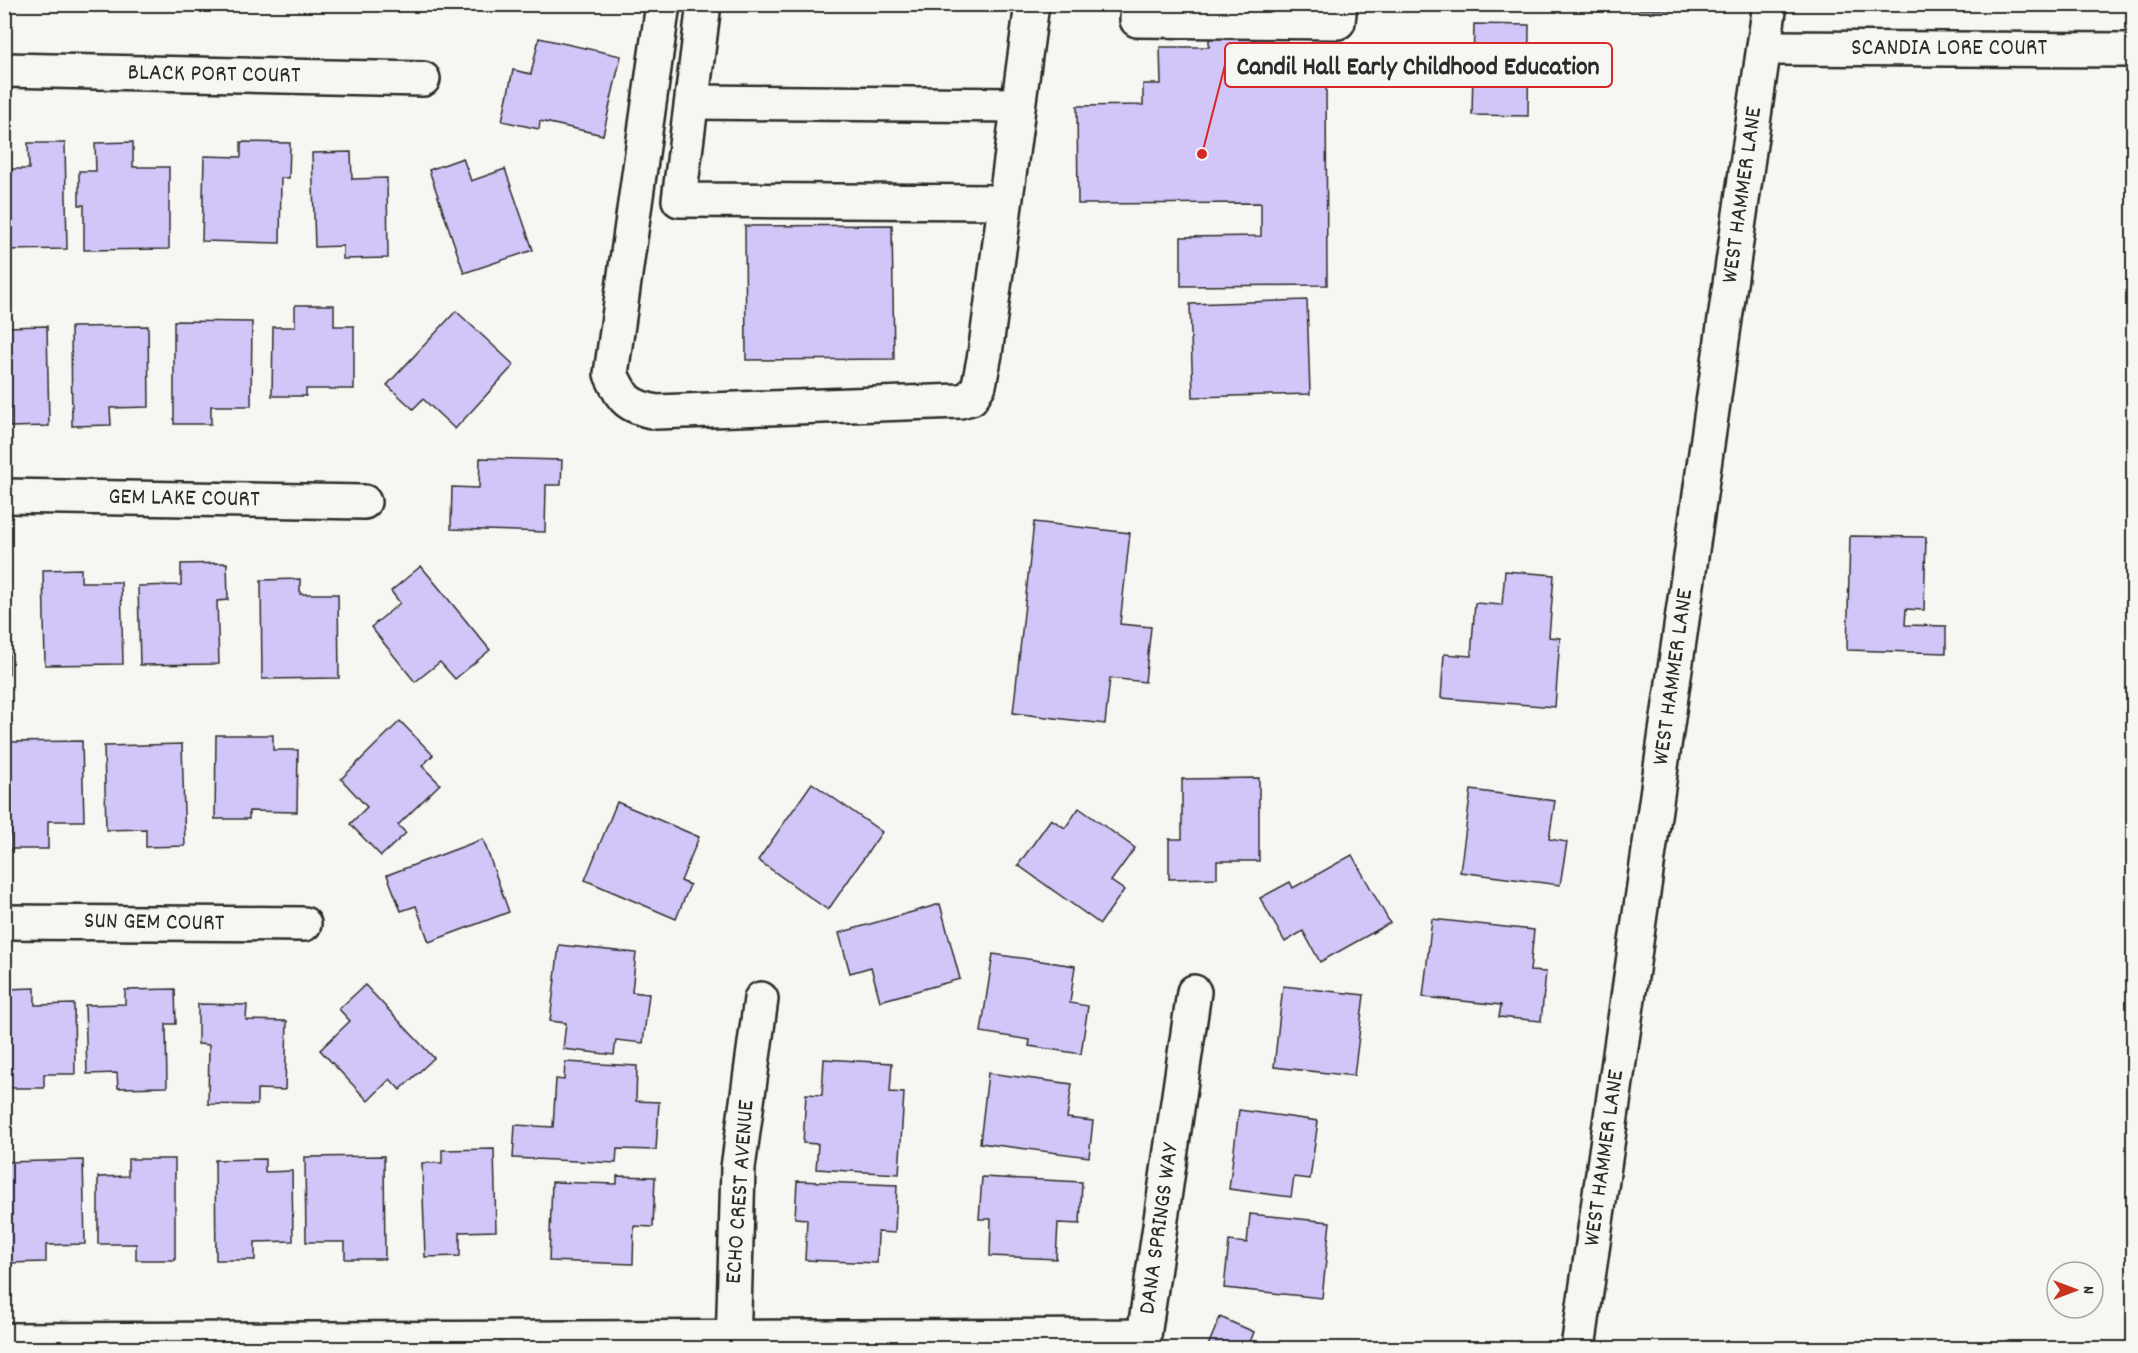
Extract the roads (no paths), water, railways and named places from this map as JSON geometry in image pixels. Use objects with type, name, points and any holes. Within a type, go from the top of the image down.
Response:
[{"type":"street","points":[[663,4],[611,374],[620,393],[636,408],[656,412],[960,401],[971,398],[979,385],[985,354],[1032,4]]},
{"type":"street","points":[[704,4],[680,200],[1004,202]]},
{"type":"street","points":[[1138,4],[1137,20],[1338,22],[1340,4]]},
{"type":"street","name":"WEST HAMMER LANE","points":[[1578,1348],[1770,4]]},
{"type":"street","name":"SCANDIA LORE COURT","points":[[1764,48],[2133,51]]},
{"type":"street","name":"BLACK PORT COURT","points":[[4,70],[423,79]]},
{"type":"street","points":[[692,102],[1018,105]]},
{"type":"street","name":"GEM LAKE COURT","points":[[4,496],[364,502]]},
{"type":"street","name":"SUN GEM COURT","points":[[4,922],[304,924]]},
{"type":"street","name":"DANA SPRINGS WAY","points":[[4,1340],[733,1343],[1144,1336],[1194,992]]},
{"type":"street","name":"ECHO CREST AVENUE","points":[[733,1343],[738,1168],[761,999]]},
{"type":"place","name":"Candil Hall Early Childhood Education","points":[[1202,154]]}]
